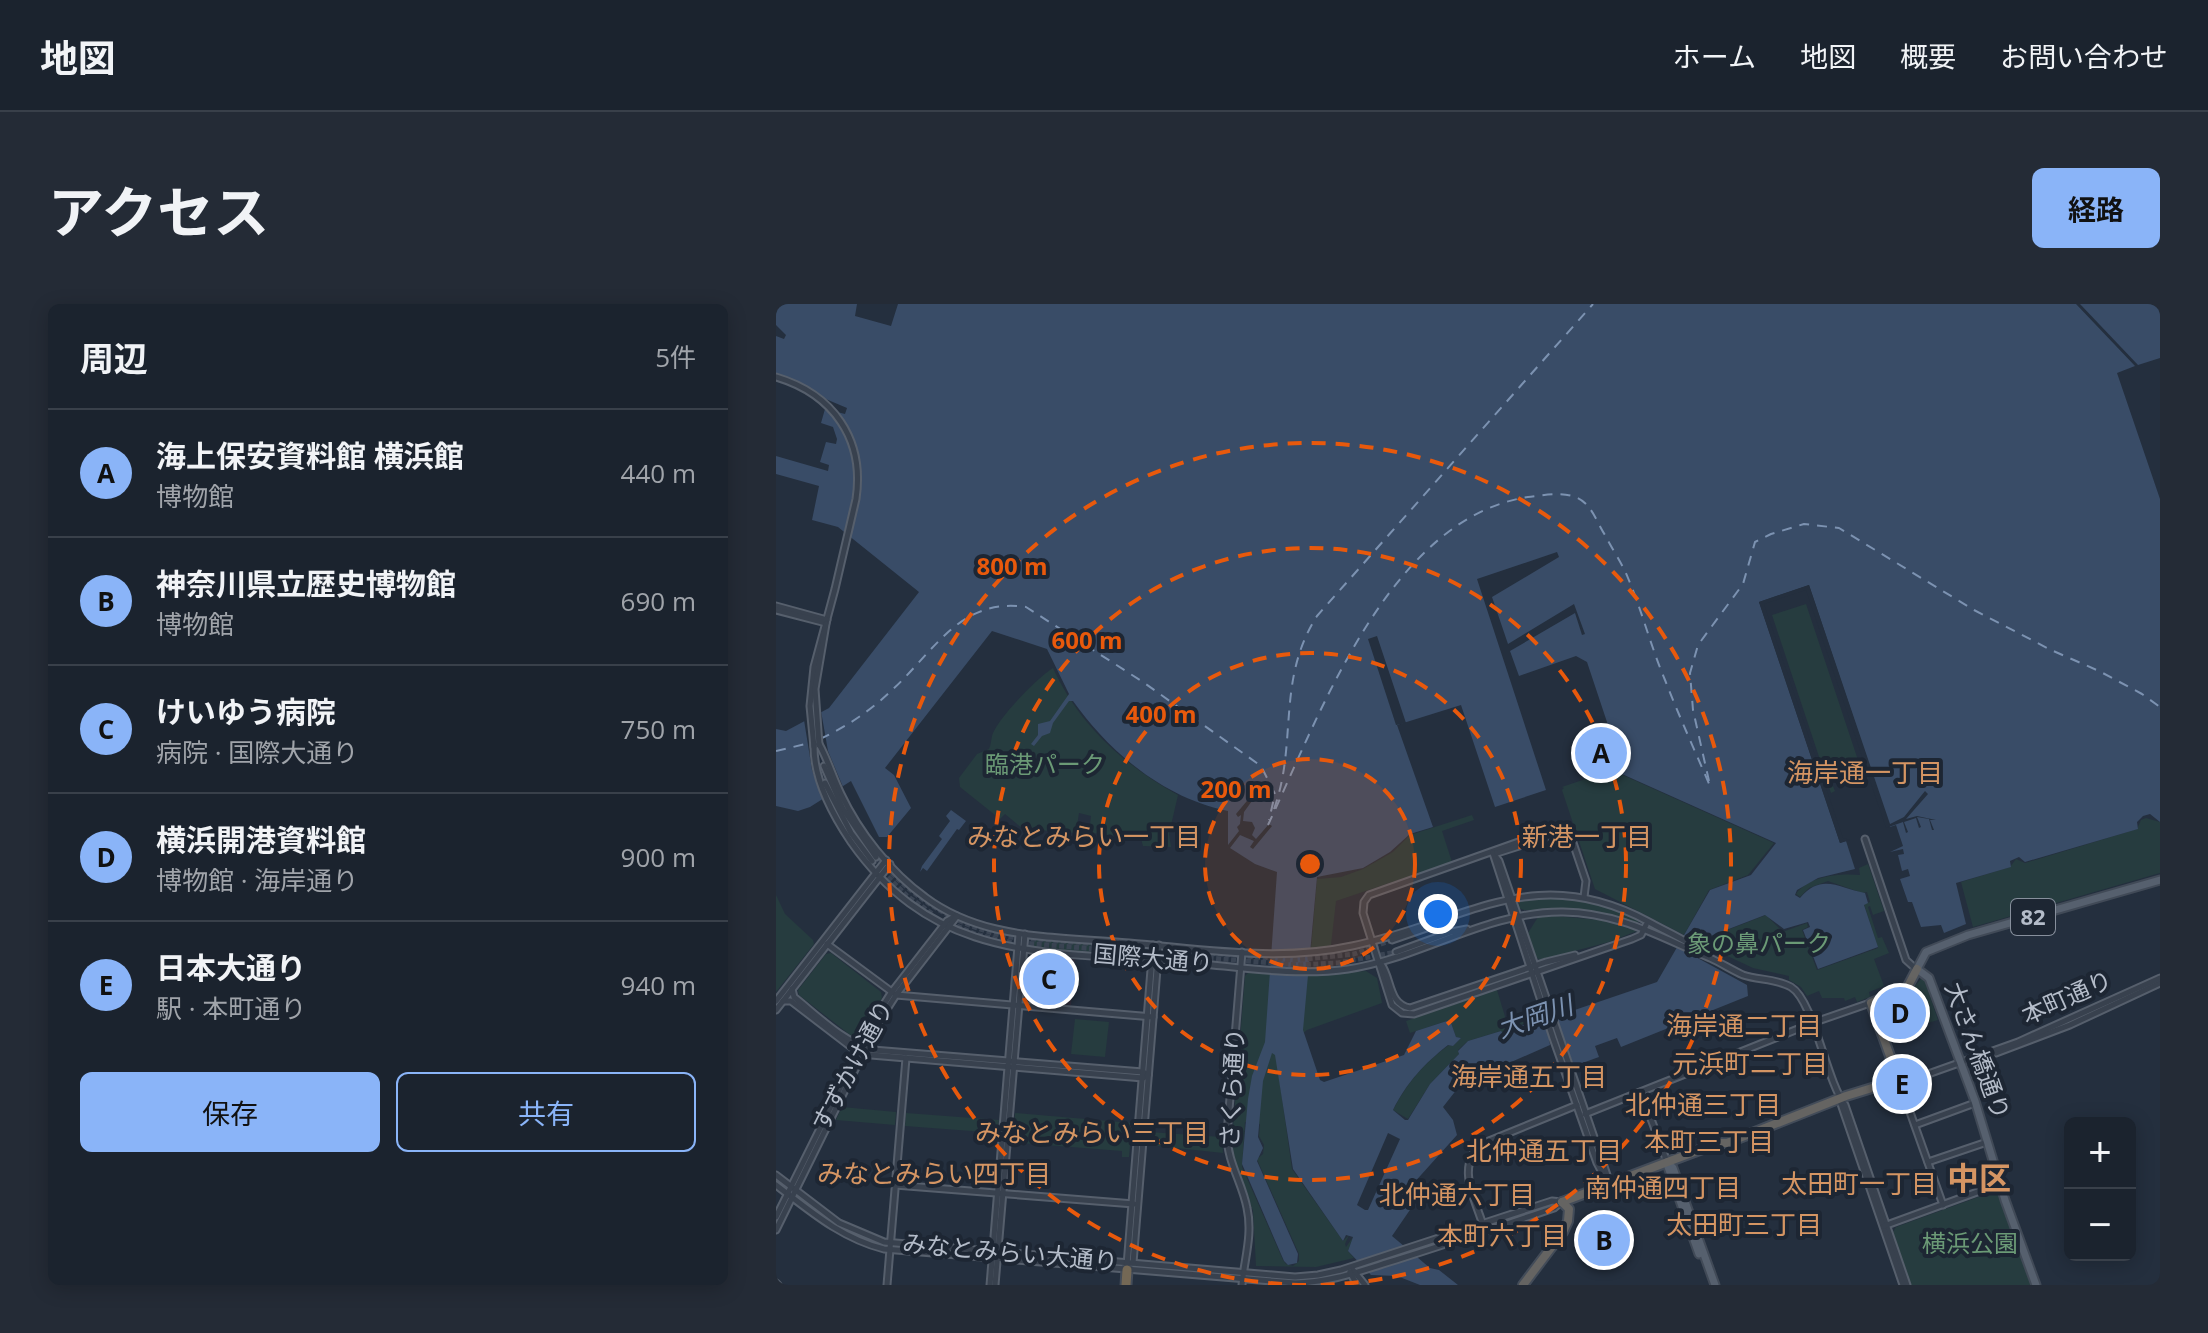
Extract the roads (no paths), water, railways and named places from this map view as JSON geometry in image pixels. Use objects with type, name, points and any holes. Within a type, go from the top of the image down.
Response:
[{"type":"highway","points":[[1899,1082],[1871,1003],[1907,988],[1917,969]]},
{"type":"highway","name":"本町通り","points":[[1562,1202],[1588,1189],[1781,1123],[1840,1099],[1899,1082]]},
{"type":"highway","points":[[1516,1285],[1562,1225],[1562,1202]]},
{"type":"highway","points":[[1523,1285],[1566,1227],[1569,1209],[1562,1202]]},
{"type":"highway","points":[[1128,1285],[1130,1266]]},
{"type":"main road","name":"82","points":[[1917,969],[1930,949],[1968,935],[2160,880]]},
{"type":"main road","name":"大さん橋通り","points":[[1917,969],[1929,978],[2038,1285]]},
{"type":"main road","points":[[1667,1162],[1673,1168],[1713,1285]]},
{"type":"street","points":[[776,377],[819,397],[838,418],[852,443],[858,471],[857,488],[816,675],[813,715],[818,772],[851,833],[874,859]]},
{"type":"street","points":[[776,608],[826,621]]},
{"type":"street","points":[[816,744],[832,794]]},
{"type":"street","name":"国際大通り","points":[[832,794],[888,862],[925,898],[957,916],[986,927],[1022,934],[1295,955],[1373,941]]},
{"type":"street","name":"国際大通り","points":[[832,794],[847,835],[878,875],[908,903],[946,927],[982,941],[1021,949],[1254,968],[1317,971],[1380,963]]},
{"type":"street","points":[[1584,897],[1586,881],[1568,828],[1561,827],[1369,895],[1363,909],[1390,1002],[1397,1010],[1409,1014],[1638,937],[1647,925]]},
{"type":"street","name":"大さん橋通り","points":[[1865,839],[1906,960],[1917,969]]},
{"type":"street","points":[[1493,853],[1577,1105],[1583,1115]]},
{"type":"street","points":[[776,1010],[888,862]]},
{"type":"street","points":[[780,1001],[878,875]]},
{"type":"street","points":[[1373,941],[1509,899],[1551,894],[1584,897],[1613,904],[1739,973],[1790,986],[1799,995],[1813,1024],[1905,1285]]},
{"type":"street","points":[[1392,940],[1433,928],[1465,912]]},
{"type":"street","points":[[1380,963],[1515,916],[1578,912],[1647,925]]},
{"type":"street","name":"すずかけ通り","points":[[776,1230],[862,1049],[894,994],[946,927],[949,918],[957,916]]},
{"type":"street","points":[[1396,952],[1451,932],[1477,928]]},
{"type":"street","points":[[993,1285],[1022,934]]},
{"type":"street","points":[[827,944],[894,994],[1150,1016]]},
{"type":"street","points":[[1130,1266],[1156,945]]},
{"type":"street","name":"さくら通り","points":[[1242,952],[1227,1134],[1228,1155],[1249,1215],[1245,1278]]},
{"type":"street","name":"本町通り","points":[[1899,1082],[2034,1041],[2160,981]]},
{"type":"street","points":[[792,989],[794,997],[862,1049]]},
{"type":"street","points":[[780,1001],[791,1001],[862,1049],[906,1056],[1145,1075]]},
{"type":"street","points":[[1583,1115],[1871,1003]]},
{"type":"street","points":[[1555,1037],[1603,1177],[1608,1183]]},
{"type":"street","points":[[887,1285],[906,1056]]},
{"type":"street","points":[[1899,1082],[1943,1205]]},
{"type":"street","points":[[1641,1092],[1667,1162]]},
{"type":"street","points":[[1915,1125],[1975,1103]]},
{"type":"street","points":[[1562,1202],[1554,1208],[1484,1228],[1468,1178],[1468,1167],[1474,1152],[1484,1143],[1577,1105]]},
{"type":"street","points":[[1928,1162],[1988,1142]]},
{"type":"street","name":"みなとみらい大通り","points":[[776,1175],[839,1223],[890,1247]]},
{"type":"street","points":[[1885,1226],[2002,1183]]},
{"type":"street","name":"みなとみらい大通り","points":[[776,1185],[842,1233],[864,1243],[1310,1283],[1418,1253],[1484,1228]]},
{"type":"street","points":[[895,1185],[1135,1204]]},
{"type":"street","name":"すずかけ通り","points":[[776,1217],[790,1196]]},
{"type":"street","name":"みなとみらい大通り","points":[[1352,1271],[1359,1264],[1411,1247],[1484,1228]]},
{"type":"street","points":[[1352,1271],[1357,1285]]},
{"type":"street","points":[[1352,1271],[1365,1285]]},
{"type":"water","points":[[776,304],[857,304],[855,316],[891,326],[898,304],[2076,304],[2135,366],[2117,373],[2160,499],[2160,822],[2150,814],[2143,816],[2137,822],[2138,829],[2025,862],[2019,857],[2010,861],[2011,867],[1956,883],[1966,924],[1944,933],[1941,925],[1921,927],[1900,879],[1910,876],[1908,869],[1902,871],[1898,855],[1904,854],[1903,849],[1890,852],[1903,846],[1896,825],[1890,827],[1809,585],[1759,602],[1840,843],[1846,841],[1855,869],[1818,878],[1797,890],[1795,895],[1800,898],[1808,890],[1824,884],[1865,893],[1868,903],[1864,905],[1878,947],[1818,969],[1803,930],[1810,927],[1808,922],[1784,929],[1765,915],[1708,937],[1694,956],[1747,985],[1748,996],[1621,1047],[1617,1038],[1595,1046],[1599,1057],[1574,1066],[1562,1035],[1549,1039],[1550,1045],[1461,1084],[1443,1107],[1453,1120],[1457,1135],[1403,1195],[1414,1204],[1392,1236],[1430,1268],[1439,1270],[1458,1285],[1420,1285],[1397,1276],[1371,1275],[1348,1251],[1353,1237],[1346,1235],[1343,1241],[1293,1169],[1275,1055],[1272,1053],[1263,1081],[1258,1137],[1263,1148],[1257,1161],[1298,1254],[1297,1263],[1288,1265],[1242,1164],[1252,1076],[1265,1042],[1277,872],[1255,864],[1230,848],[1240,835],[1254,841],[1250,847],[1253,849],[1272,826],[1269,824],[1256,839],[1252,835],[1255,828],[1252,822],[1243,821],[1244,812],[1264,784],[1236,814],[1238,817],[1241,815],[1237,827],[1239,831],[1228,845],[1228,811],[1182,796],[1140,771],[1104,738],[1073,701],[1069,701],[1053,723],[1050,733],[1042,736],[1034,746],[1031,744],[1038,735],[1038,724],[1050,721],[1069,694],[1047,649],[992,631],[885,768],[894,775],[911,808],[887,837],[879,837],[851,781],[810,807],[798,811],[776,806],[776,729],[786,731],[829,708],[919,592],[838,527],[812,520],[819,486],[776,474],[776,456],[828,471],[829,465],[820,462],[826,442],[836,444],[837,439],[833,427],[821,423],[825,409],[845,414],[847,408],[776,378],[776,336],[784,339],[786,335],[776,325]],"holes":[[[1557,552],[1559,557],[1492,597],[1508,644],[1574,604],[1585,634],[1582,635],[1575,613],[1510,651],[1519,676],[1576,656],[1587,662],[1620,761],[1613,770],[1776,843],[1751,875],[1710,890],[1657,982],[1557,1016],[1557,1019],[1544,1023],[1541,1018],[1503,1033],[1468,1041],[1430,1084],[1408,1120],[1405,1120],[1393,1110],[1404,1091],[1431,1059],[1461,1038],[1456,1037],[1450,1020],[1416,1031],[1404,1055],[1324,1082],[1320,1080],[1303,1030],[1317,877],[1363,868],[1390,852],[1410,834],[1433,827],[1397,725],[1461,705],[1495,807],[1546,790],[1477,579]],[[1388,1133],[1400,1139],[1368,1210],[1365,1210],[1357,1205]]]},
{"type":"water","points":[[2080,304],[2160,304],[2160,358],[2138,365]]},
{"type":"water","points":[[951,810],[966,821],[927,871],[923,868],[920,872],[942,839],[939,836],[950,821],[946,816]]},
{"type":"tunnel","points":[[876,857],[905,885],[936,908],[971,926],[1010,937],[1294,960],[1354,954],[1392,940]]},
{"type":"tunnel","points":[[872,861],[907,896],[934,915]]},
{"type":"tunnel","points":[[950,923],[975,934],[1009,942],[1297,965],[1338,963],[1396,952]]},
{"type":"place","name":"海上保安資料館 横浜館","points":[[1601,753]]},
{"type":"place","name":"けいゆう病院","points":[[1049,979]]},
{"type":"place","name":"横浜開港資料館","points":[[1900,1013]]},
{"type":"place","name":"日本大通り","points":[[1902,1084]]},
{"type":"place","name":"神奈川県立歴史博物館","points":[[1604,1240]]},
{"type":"district","name":"海岸通一丁目","points":[[1865,773]]},
{"type":"district","name":"みなとみらい一丁目","points":[[1084,837]]},
{"type":"district","name":"新港一丁目","points":[[1587,837]]},
{"type":"district","name":"海岸通二丁目","points":[[1744,1026]]},
{"type":"district","name":"元浜町二丁目","points":[[1750,1064]]},
{"type":"district","name":"海岸通五丁目","points":[[1529,1077]]},
{"type":"district","name":"北仲通三丁目","points":[[1703,1105]]},
{"type":"district","name":"みなとみらい三丁目","points":[[1092,1133]]},
{"type":"district","name":"本町三丁目","points":[[1709,1142]]},
{"type":"district","name":"北仲通五丁目","points":[[1544,1151]]},
{"type":"district","name":"みなとみらい四丁目","points":[[934,1174]]},
{"type":"district","name":"中区","points":[[1979,1179]]},
{"type":"district","name":"太田町一丁目","points":[[1859,1184]]},
{"type":"district","name":"南仲通四丁目","points":[[1663,1188]]},
{"type":"district","name":"北仲通六丁目","points":[[1457,1195]]},
{"type":"district","name":"太田町三丁目","points":[[1744,1225]]},
{"type":"district","name":"本町六丁目","points":[[1502,1236]]},
{"type":"park label","name":"臨港パーク","points":[[1045,765]]},
{"type":"park label","name":"象の鼻パーク","points":[[1759,944]]},
{"type":"park label","name":"横浜公園","points":[[1970,1244]]},
{"type":"water label","name":"大岡川","points":[[1535,1017]]}]
